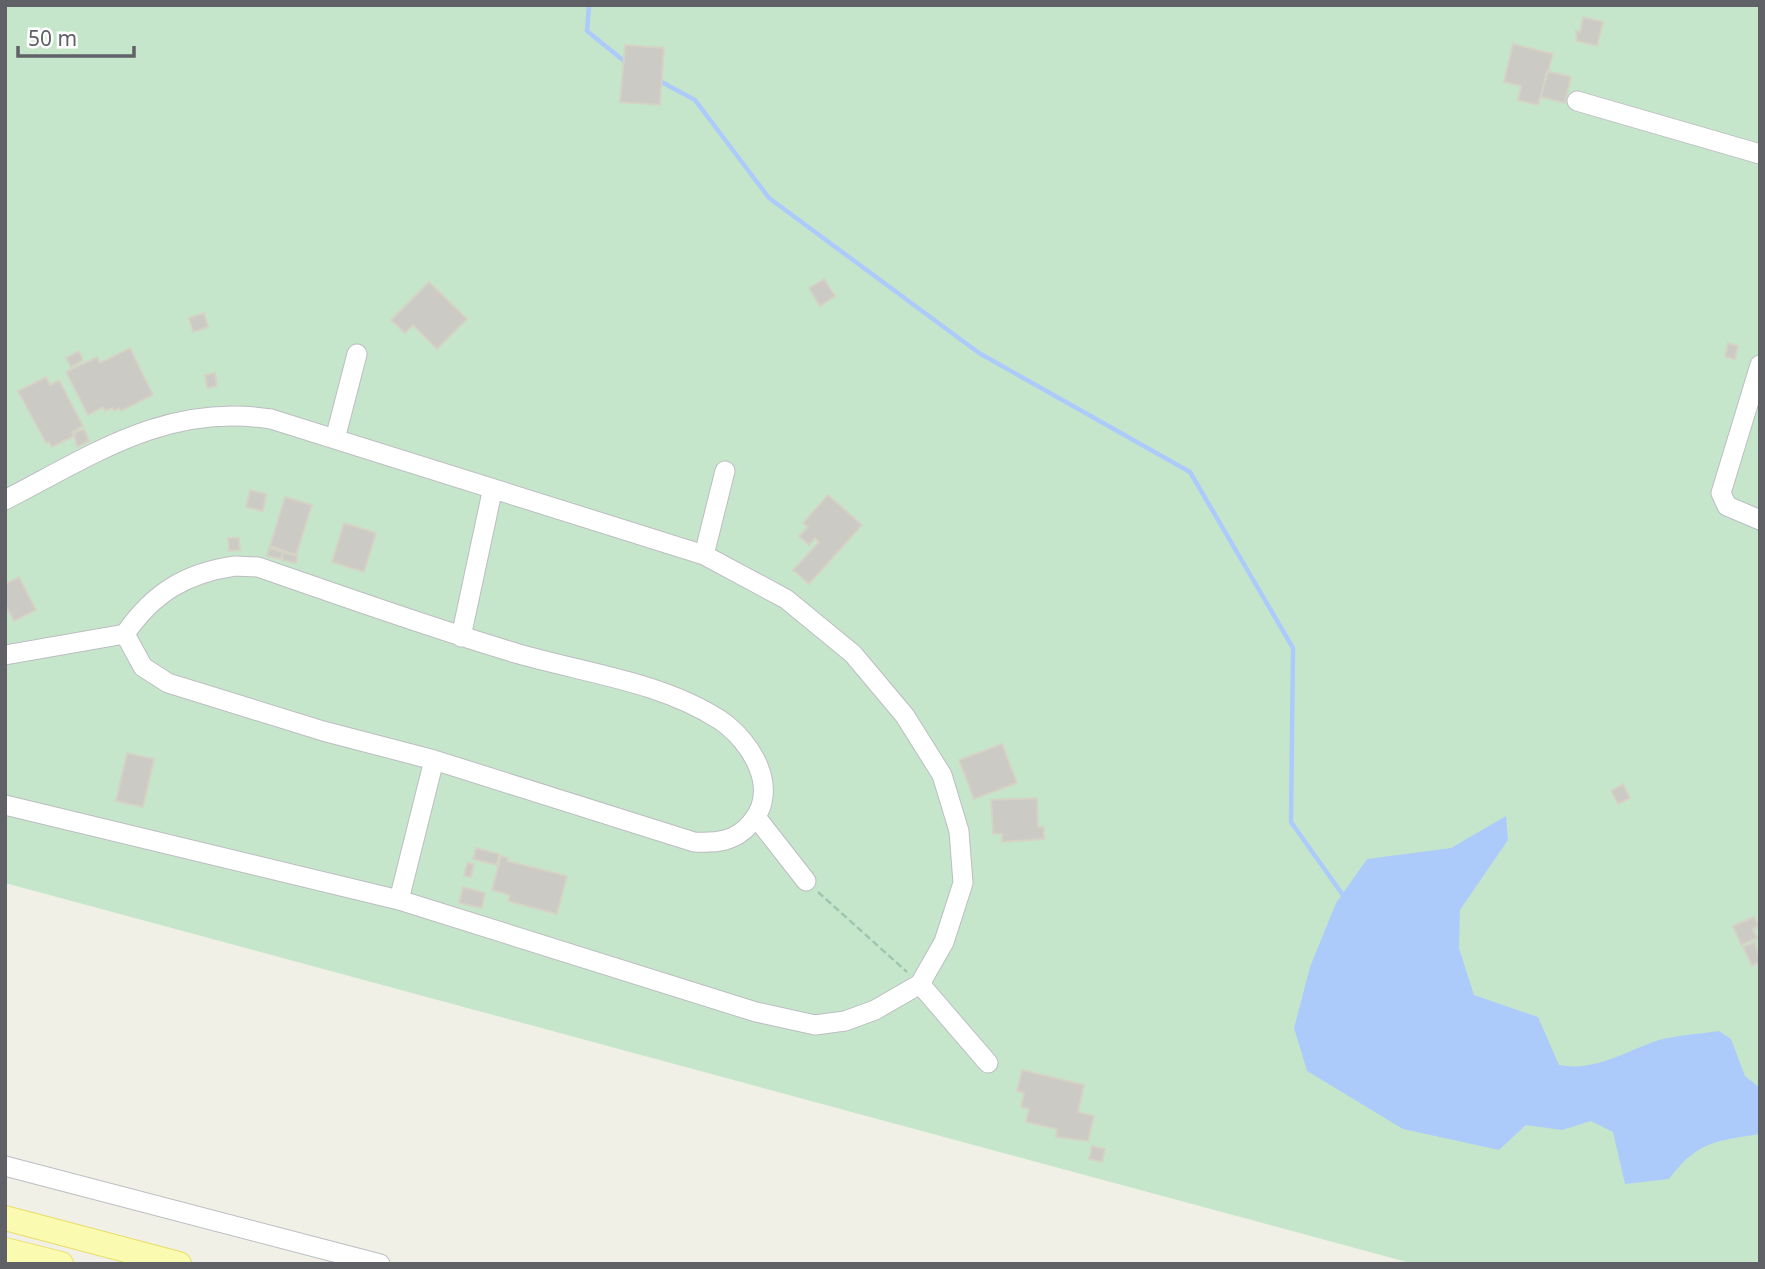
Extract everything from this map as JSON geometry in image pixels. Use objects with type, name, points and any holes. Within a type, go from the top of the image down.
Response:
[{"type":"main road","points":[[5,1218],[179,1264]]},
{"type":"main road","points":[[5,1250],[61,1264]]},
{"type":"street","points":[[1577,101],[1760,154]]},
{"type":"street","points":[[335,439],[357,354]]},
{"type":"street","points":[[1760,365],[1721,493],[1727,506],[1760,520]]},
{"type":"street","points":[[5,500],[103,449],[159,426],[191,418],[235,414],[271,419],[492,492],[704,555],[786,599],[853,654],[905,716],[942,775],[959,831],[962,883],[944,942],[920,984],[875,1010],[845,1021],[816,1025],[757,1012],[399,901],[5,805]]},
{"type":"street","points":[[704,555],[725,471]]},
{"type":"street","points":[[461,637],[492,492]]},
{"type":"street","points":[[5,654],[125,634],[155,596],[174,584],[210,569],[235,565],[258,567],[461,637],[649,689],[698,707],[722,722],[744,741],[761,766],[762,791],[756,817],[741,834],[717,843],[694,842],[434,760],[168,683],[142,667],[125,634]]},
{"type":"street","points":[[399,901],[434,760]]},
{"type":"street","points":[[756,817],[806,881]]},
{"type":"street","points":[[920,984],[988,1063]]},
{"type":"street","points":[[5,1166],[380,1264]]},
{"type":"path","points":[[806,881],[920,984]]},
{"type":"green space","points":[[5,5],[1760,5],[1760,1264],[1414,1264],[5,883]]},
{"type":"water","points":[[1506,816],[1508,840],[1460,910],[1459,948],[1474,995],[1538,1017],[1559,1065],[1585,1066],[1659,1040],[1719,1031],[1731,1039],[1745,1076],[1760,1088],[1760,1134],[1708,1145],[1689,1157],[1669,1179],[1625,1184],[1613,1132],[1591,1121],[1562,1130],[1526,1125],[1499,1150],[1403,1129],[1307,1071],[1294,1028],[1310,967],[1336,903],[1367,859],[1451,848]]},
{"type":"building","points":[[1583,17],[1603,22],[1597,46],[1577,41],[1576,31],[1580,32]]},
{"type":"building","points":[[1513,44],[1553,54],[1538,105],[1518,100],[1521,86],[1504,82]]},
{"type":"building","points":[[625,45],[664,48],[660,105],[620,102]]},
{"type":"building","points":[[1547,71],[1571,77],[1565,103],[1541,97]]},
{"type":"building","points":[[824,279],[835,296],[820,306],[809,288]]},
{"type":"building","points":[[429,282],[467,319],[437,349],[413,325],[405,333],[391,320]]},
{"type":"building","points":[[204,313],[208,327],[193,332],[189,318]]},
{"type":"building","points":[[1728,343],[1738,346],[1735,359],[1725,357]]},
{"type":"building","points":[[130,348],[153,395],[121,411],[119,408],[114,411],[112,408],[105,411],[103,407],[88,415],[66,372],[97,357],[100,363]]},
{"type":"building","points":[[79,351],[83,360],[71,367],[66,358]]},
{"type":"building","points":[[215,373],[217,386],[207,388],[205,375]]},
{"type":"building","points":[[46,377],[50,385],[59,380],[83,426],[72,432],[74,436],[52,447],[49,442],[46,443],[18,391]]},
{"type":"building","points":[[84,429],[89,441],[77,447],[74,433]]},
{"type":"building","points":[[250,490],[266,494],[263,511],[246,507]]},
{"type":"building","points":[[828,495],[862,525],[809,584],[793,570],[819,542],[815,538],[809,545],[799,536],[808,527],[803,523]]},
{"type":"building","points":[[285,497],[312,505],[296,555],[270,546]]},
{"type":"building","points":[[344,523],[376,533],[364,572],[332,562]]},
{"type":"building","points":[[228,538],[239,538],[240,550],[229,551]]},
{"type":"building","points":[[269,548],[283,552],[281,559],[267,556]]},
{"type":"building","points":[[283,552],[297,556],[296,563],[282,560]]},
{"type":"building","points":[[19,577],[36,610],[14,621],[5,604],[5,584]]},
{"type":"building","points":[[1002,744],[1017,783],[974,799],[959,760]]},
{"type":"building","points":[[127,753],[154,759],[143,807],[116,801]]},
{"type":"building","points":[[1623,784],[1630,798],[1618,804],[1611,791]]},
{"type":"building","points":[[1037,798],[1038,827],[1044,827],[1044,839],[1002,842],[1002,834],[993,834],[991,800]]},
{"type":"building","points":[[476,848],[499,854],[497,865],[473,859]]},
{"type":"building","points":[[501,856],[508,858],[507,861],[567,876],[557,914],[508,901],[510,895],[492,890]]},
{"type":"building","points":[[467,863],[474,864],[471,877],[464,876]]},
{"type":"building","points":[[463,887],[485,893],[482,908],[459,903]]},
{"type":"building","points":[[1754,917],[1759,926],[1753,929],[1757,938],[1741,945],[1733,926]]},
{"type":"building","points":[[1755,942],[1760,962],[1752,966],[1743,947]]},
{"type":"building","points":[[1022,1070],[1084,1085],[1078,1112],[1094,1116],[1088,1141],[1056,1137],[1057,1129],[1026,1122],[1029,1109],[1021,1107],[1024,1093],[1017,1091]]},
{"type":"building","points":[[1092,1146],[1105,1149],[1102,1162],[1089,1159]]},
{"type":"waterway","points":[[589,5],[587,31],[629,65]]},
{"type":"waterway","points":[[658,80],[695,100],[769,198],[979,353],[1190,472],[1293,648],[1291,822],[1345,898]]}]
